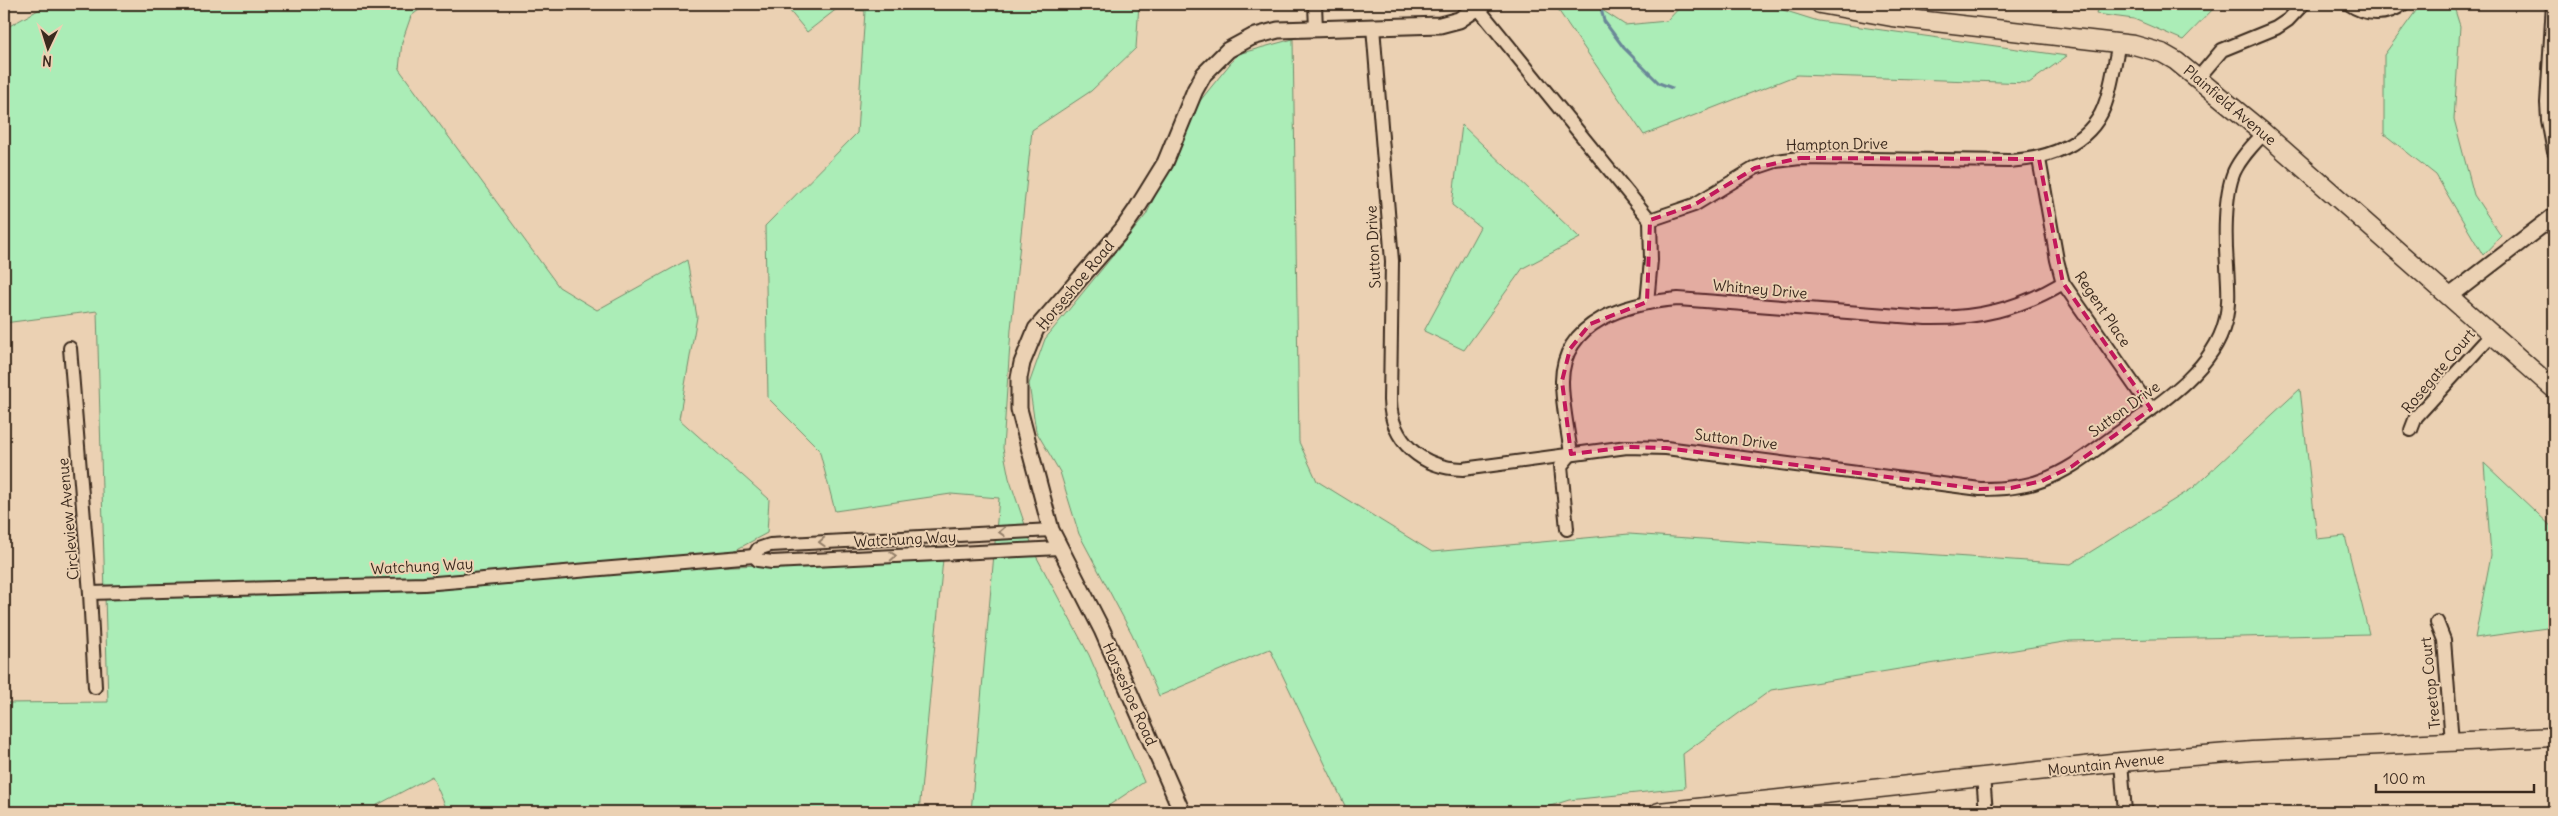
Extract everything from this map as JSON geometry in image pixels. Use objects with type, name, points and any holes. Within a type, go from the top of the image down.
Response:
[{"type":"main road","name":"Plainfield Avenue","points":[[1820,4],[1892,17],[2119,43],[2162,53],[2199,77],[2554,388]]},
{"type":"main road","name":"Mountain Avenue","points":[[1659,812],[2121,762],[2252,751],[2554,737]]},
{"type":"street","points":[[1315,4],[1316,29]]},
{"type":"street","points":[[2199,77],[2218,53],[2276,28],[2288,20],[2303,4]]},
{"type":"street","points":[[2350,4],[2358,10],[2372,13],[2389,11],[2403,4]]},
{"type":"street","points":[[2553,4],[2547,102],[2548,120],[2554,152]]},
{"type":"street","points":[[1480,6],[1650,220],[1651,260],[1647,303]]},
{"type":"street","name":"Horseshoe Road","points":[[1182,812],[1102,630],[1051,530],[1019,409],[1019,378],[1030,341],[1050,311],[1122,230],[1165,163],[1195,90],[1218,59],[1240,42],[1265,32],[1440,26],[1459,20],[1480,6]]},
{"type":"street","name":"Sutton Drive","points":[[1372,27],[1392,261],[1390,407],[1398,434],[1416,455],[1429,463],[1449,468],[1463,469],[1627,447],[1666,448],[1980,489],[2011,488],[2042,481],[2071,467],[2175,392],[2193,374],[2220,338],[2226,322],[2228,298],[2226,252],[2229,191],[2234,172],[2242,158],[2264,133]]},
{"type":"street","name":"Hampton Drive","points":[[1650,220],[1694,205],[1755,168],[1776,161],[1800,158],[2009,161],[2039,159],[2063,150],[2098,118],[2104,107],[2119,43]]},
{"type":"street","name":"Regent Place","points":[[2039,159],[2057,260],[2063,283],[2151,409]]},
{"type":"street","points":[[2450,296],[2554,216]]},
{"type":"street","name":"Whitney Drive","points":[[1571,454],[1562,381],[1570,349],[1590,324],[1622,309],[1647,303],[1698,300],[1958,319],[2009,309],[2044,295],[2063,283]]},
{"type":"street","name":"Rosegate Court","points":[[2411,430],[2416,417],[2492,334]]},
{"type":"street","name":"Circleview Avenue","points":[[70,348],[90,594],[95,687]]},
{"type":"street","points":[[1567,529],[1561,466],[1571,454]]},
{"type":"street","name":"Watchung Way","points":[[754,556],[758,548],[770,545],[1051,530]]},
{"type":"street","name":"Watchung Way","points":[[90,594],[424,584],[754,556],[758,560],[772,562],[1060,548]]},
{"type":"street","name":"Treetop Court","points":[[2438,622],[2444,640],[2452,742]]},
{"type":"street","points":[[2121,762],[2125,812]]},
{"type":"street","points":[[1984,777],[1986,812]]},
{"type":"highlighted area","points":[[1800,158],[2039,159],[2063,283],[2151,409],[2071,467],[2042,481],[2011,488],[1980,489],[1666,448],[1627,447],[1571,454],[1562,381],[1570,349],[1590,324],[1647,302],[1650,220],[1694,205],[1755,168]]},
{"type":"green space","points":[[49,4],[427,4],[411,16],[402,42],[399,69],[559,287],[597,310],[687,260],[697,317],[679,419],[769,499],[767,533],[704,567],[943,559],[919,812],[448,812],[432,776],[364,812],[6,812],[4,804],[4,703],[108,702],[97,311],[4,323],[4,29]]},
{"type":"green space","points":[[784,4],[1139,4],[1136,48],[1091,91],[1032,130],[1011,329],[1003,448],[1009,478],[1035,554],[1089,655],[1144,782],[1099,812],[971,812],[999,498],[951,494],[835,511],[819,449],[768,398],[765,226],[857,133],[865,11],[838,8],[807,32]]},
{"type":"green space","points":[[1554,4],[1593,4],[1625,25],[1667,21],[1683,4],[1785,4],[1783,10],[1818,21],[2067,56],[2029,83],[1797,75],[1644,135]]},
{"type":"green space","points":[[2099,4],[2218,4],[2183,40],[2134,19],[2096,14]]},
{"type":"green space","points":[[2421,4],[2453,4],[2460,26],[2454,119],[2474,195],[2501,236],[2483,255],[2436,175],[2384,134],[2384,55]]},
{"type":"green space","points":[[1293,39],[1299,442],[1317,481],[1432,552],[1629,534],[2071,564],[2193,488],[2300,389],[2317,539],[2345,536],[2369,634],[2070,641],[1771,690],[1683,754],[1685,788],[1569,800],[1531,812],[1348,812],[1270,649],[1159,696],[1132,634],[1079,534],[1060,472],[1036,431],[1029,384],[1045,339],[1146,215],[1199,102],[1238,54]]},
{"type":"green space","points":[[1462,125],[1580,238],[1523,268],[1464,350],[1424,331],[1480,227],[1452,205]]},
{"type":"green space","points":[[2484,463],[2554,529],[2554,627],[2475,638],[2491,555]]},
{"type":"waterway","points":[[1600,4],[1604,21],[1624,48],[1659,83],[1672,88]]}]
